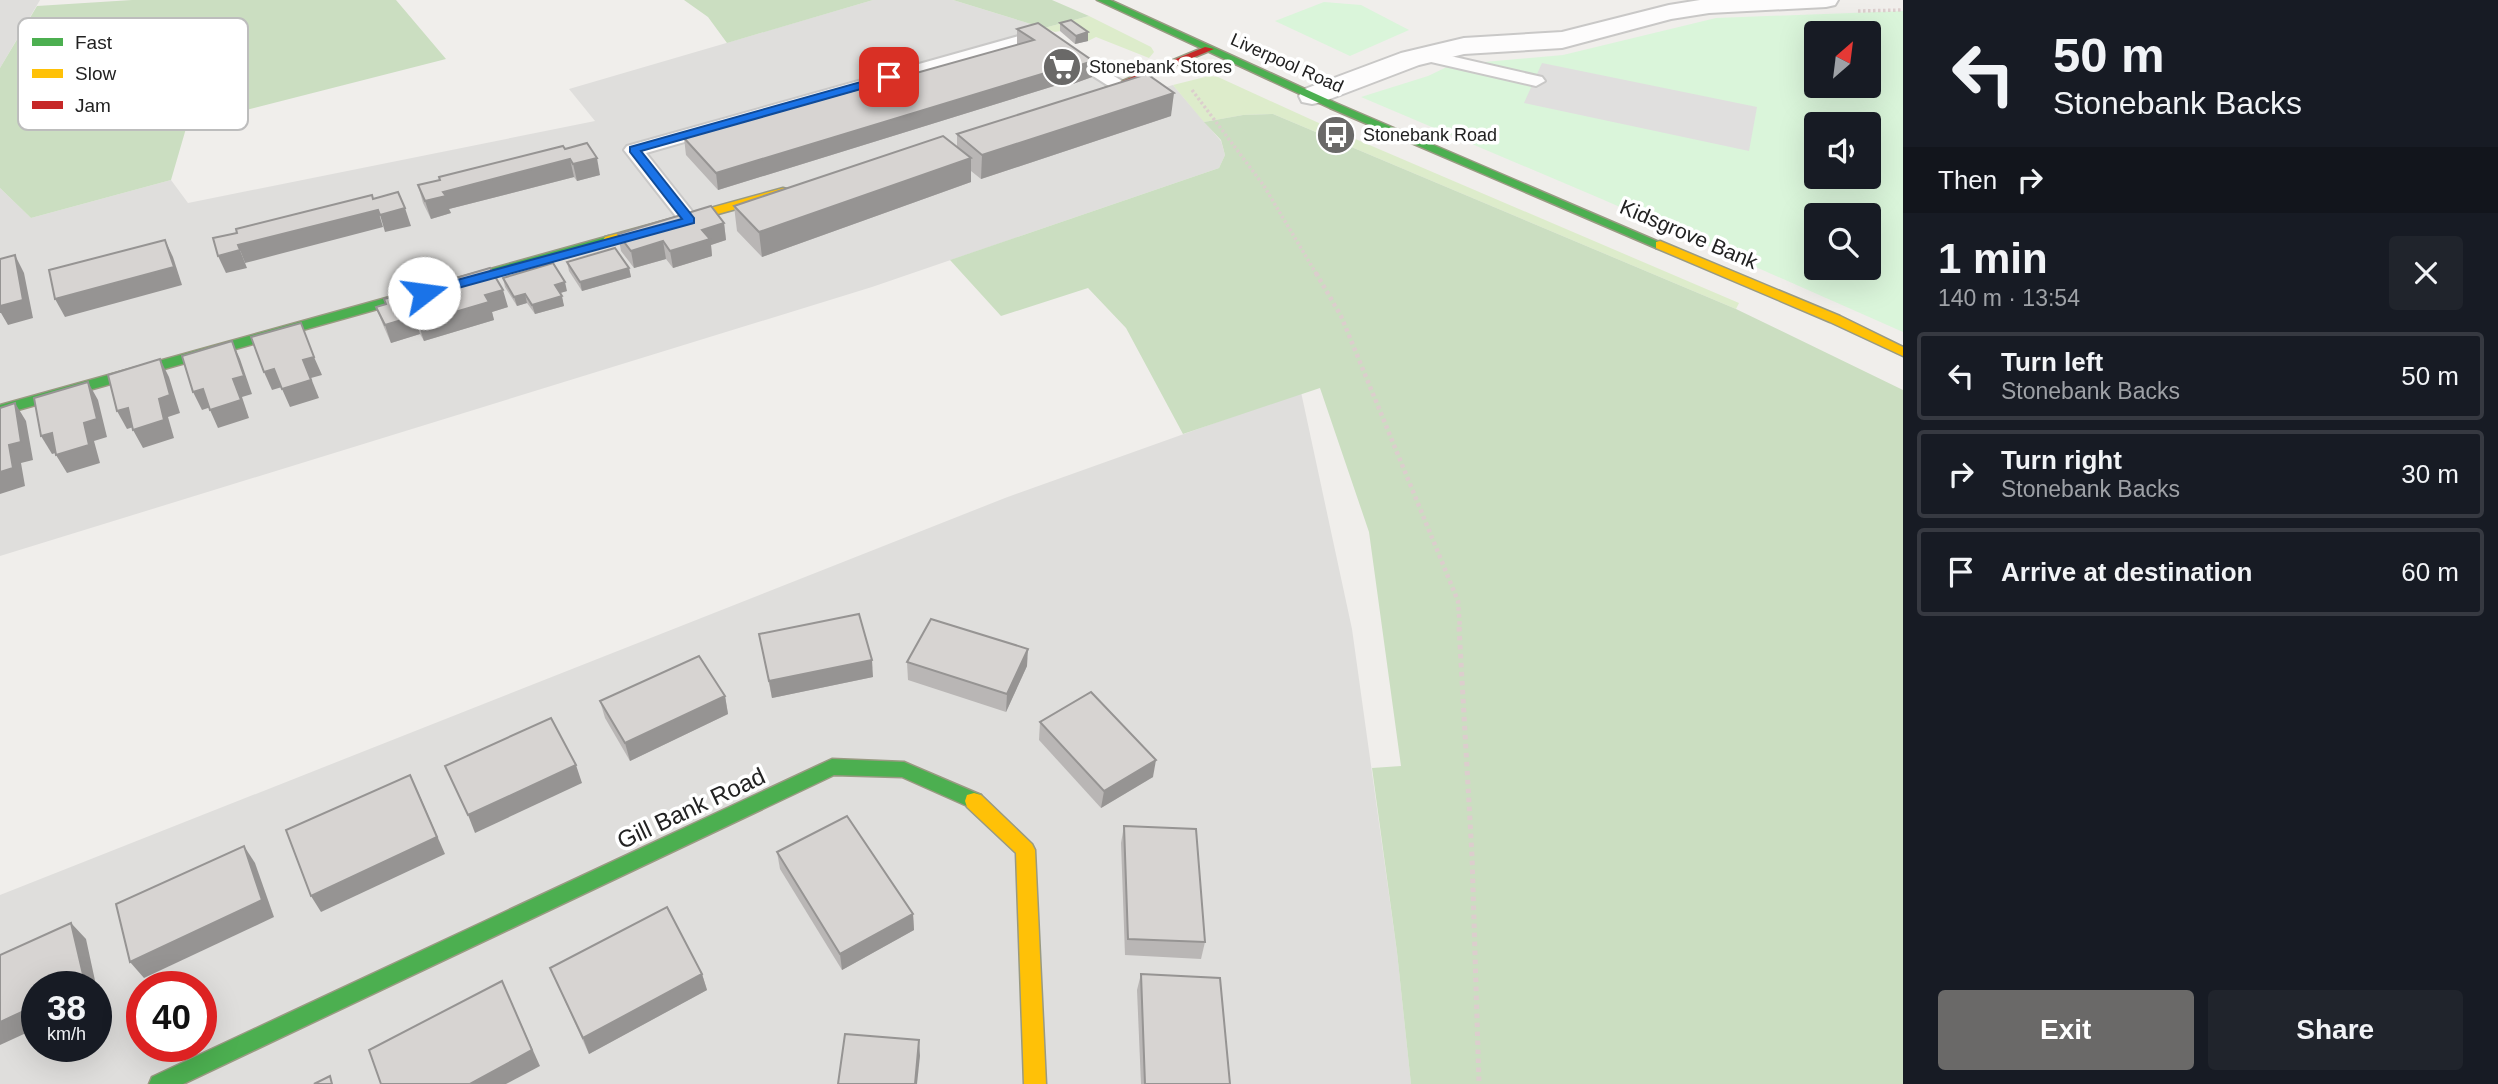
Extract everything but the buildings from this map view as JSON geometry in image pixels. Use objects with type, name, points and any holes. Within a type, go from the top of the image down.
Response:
[{"type":"street","name":"Liverpool Road","points":[[1102,0],[1312,96],[1457,158]]},
{"type":"street","points":[[1312,96],[1381,69],[1464,46],[1562,40],[1669,12],[1709,6],[1826,0]]},
{"type":"street","points":[[1083,98],[1121,86],[1209,49]]},
{"type":"street","name":"Kidsgrove Bank","points":[[1457,158],[1835,320],[1903,352]]},
{"type":"street","points":[[0,410],[805,186]]},
{"type":"street","name":"Gill Bank Road","points":[[160,1084],[832,766],[904,770],[970,797],[1025,850],[1035,1084]]},
{"type":"lane","points":[[690,220],[634,150],[1040,35],[1121,86]]},
{"type":"lane","points":[[1424,55],[1536,81]]},
{"type":"path","points":[[1173,64],[1264,186],[1341,316],[1458,601],[1472,856],[1479,1084]]},
{"type":"shaded area","points":[[0,0],[40,0],[29,18],[18,18],[18,37],[0,68]]},
{"type":"shaded area","points":[[873,0],[953,0],[1044,28],[1139,95],[1173,85],[1221,141],[1225,155],[1219,168],[872,287],[0,556],[0,188],[31,218],[171,180],[188,203],[595,121],[569,89]]},
{"type":"shaded area","points":[[1542,63],[1757,107],[1749,151],[1524,103]]},
{"type":"shaded area","points":[[1301,392],[1352,629],[1397,952],[1411,1084],[0,1084],[0,895],[1005,498]]},
{"type":"green space","points":[[132,0],[396,0],[446,59],[248,109],[248,18],[30,18],[37,6]]},
{"type":"green space","points":[[684,0],[873,0],[727,43],[708,17]]},
{"type":"green space","points":[[953,0],[1052,0],[1089,16],[1044,28]]},
{"type":"green space","points":[[1324,2],[1361,5],[1409,30],[1350,56],[1275,21]]},
{"type":"green space","points":[[1903,11],[1903,332],[1604,200],[1361,97],[1428,76],[1451,65],[1563,55],[1716,18]]},
{"type":"green space","points":[[1089,16],[1151,47],[1154,52],[1149,58],[1096,37],[1088,41],[1071,29],[1055,32],[1044,28]]},
{"type":"green space","points":[[18,38],[18,130],[186,130],[171,180],[31,218],[0,188],[0,68]]},
{"type":"green space","points":[[1209,76],[1218,77],[1332,129],[1739,303],[1736,309],[1273,114],[1243,115],[1204,122],[1173,85]]},
{"type":"green space","points":[[1273,114],[1736,309],[1903,390],[1903,1084],[1411,1084],[1397,952],[1372,768],[1401,766],[1369,532],[1320,388],[1183,434],[1126,328],[1088,288],[1001,316],[950,260],[1219,168],[1225,155],[1221,140],[1204,122],[1243,115]]},
{"type":"traffic: fast","points":[[1102,0],[1334,106],[1660,245]]},
{"type":"traffic: fast","points":[[0,410],[609,240]]},
{"type":"traffic: fast","points":[[160,1084],[832,767],[904,770],[974,801]]},
{"type":"traffic: slow","points":[[609,240],[783,192]]},
{"type":"traffic: slow","points":[[1660,245],[1835,319],[1903,352]]},
{"type":"traffic: slow","points":[[974,801],[1025,850],[1035,1084]]},
{"type":"traffic: jam","points":[[1101,92],[1209,49]]},
{"type":"place","name":"Stonebank Stores","points":[[1062,67]]},
{"type":"place","name":"Stonebank Road","points":[[1336,135]]},
{"type":"route","points":[[424,293],[690,220],[634,150],[889,77]]}]
